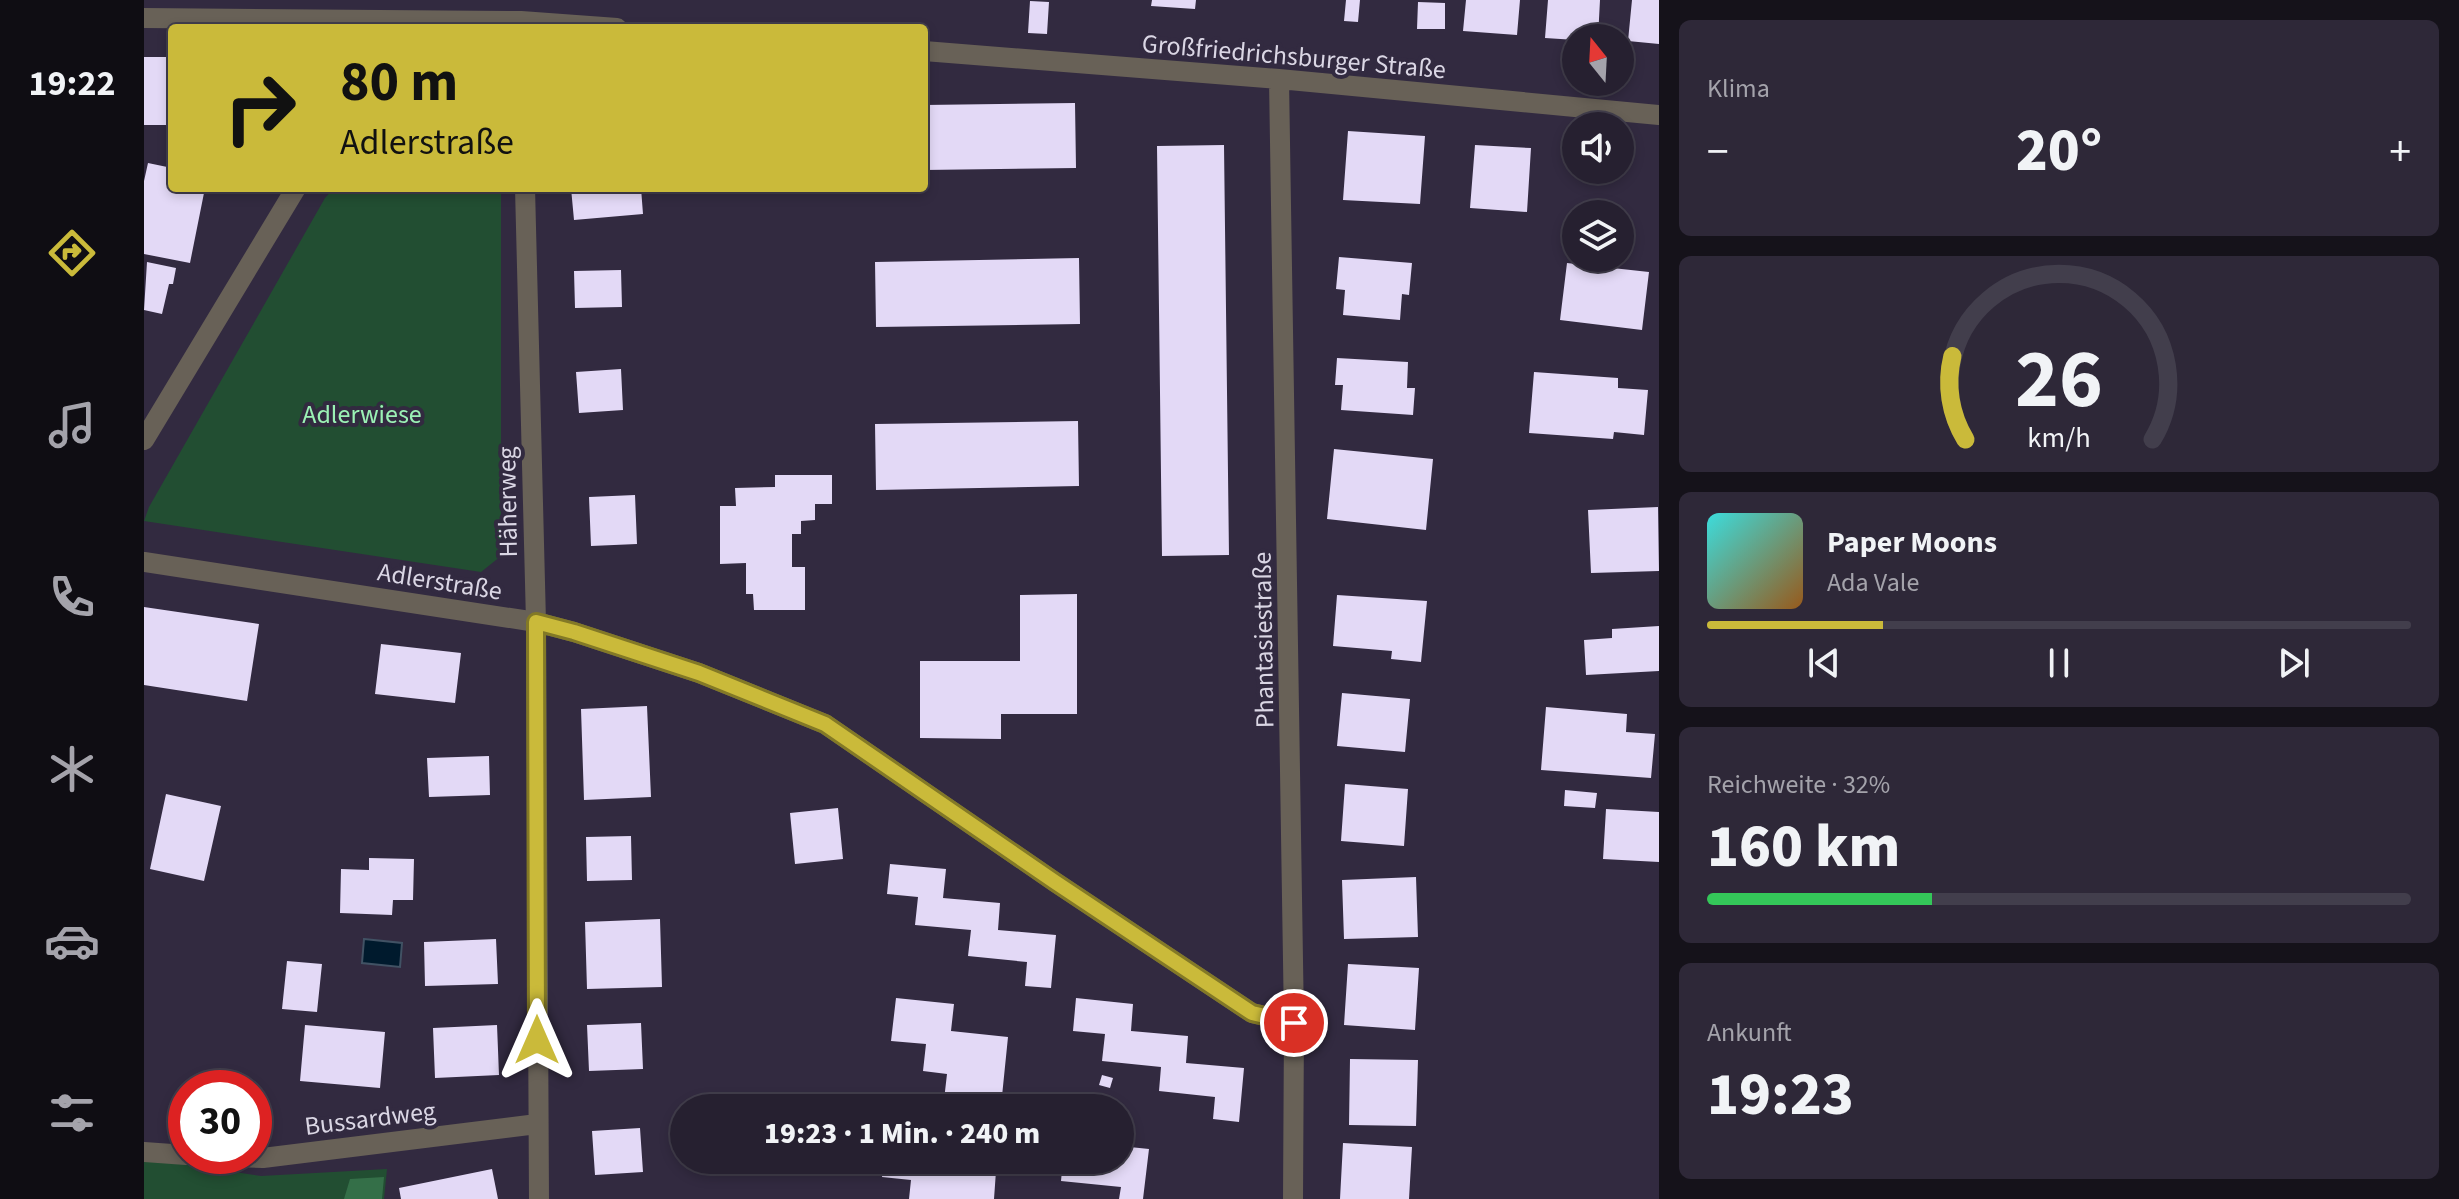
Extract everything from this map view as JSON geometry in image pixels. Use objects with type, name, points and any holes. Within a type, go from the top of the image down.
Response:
[{"type":"street","points":[[144,18],[344,24],[522,24]]},
{"type":"street","name":"Großfriedrichsburger Straße","points":[[928,51],[1279,79],[1659,115]]},
{"type":"street","name":"Phantasiestraße","points":[[1279,79],[1294,1023],[1293,1199]]},
{"type":"street","points":[[144,440],[294,192]]},
{"type":"street","name":"Häherweg","points":[[525,192],[536,622],[539,1199]]},
{"type":"street","name":"Adlerstraße","points":[[144,562],[536,622],[699,673],[825,724],[1252,1013],[1294,1023]]},
{"type":"street","name":"Bussardweg","points":[[272,1157],[537,1124]]},
{"type":"street","points":[[144,1152],[168,1154]]},
{"type":"green space","name":"Adlerwiese","points":[[330,192],[501,192],[501,556],[481,572],[144,521],[149,507]]},
{"type":"green space","points":[[144,1158],[168,1162],[168,1174],[261,1176],[387,1169],[384,1199],[144,1199]]},
{"type":"green space","points":[[384,1177],[382,1199],[344,1199],[350,1179]]},
{"type":"water","points":[[364,939],[402,943],[400,967],[362,963]]},
{"type":"building","points":[[1152,0],[1196,0],[1195,9],[1151,6]]},
{"type":"building","points":[[1346,0],[1360,0],[1358,22],[1344,21]]},
{"type":"building","points":[[1466,0],[1520,0],[1517,35],[1463,31]]},
{"type":"building","points":[[1548,0],[1600,0],[1599,24],[1562,24],[1562,39],[1545,38]]},
{"type":"building","points":[[1632,0],[1659,0],[1659,44],[1634,42],[1634,24],[1630,24]]},
{"type":"building","points":[[1030,1],[1049,2],[1047,34],[1028,33]]},
{"type":"building","points":[[1418,2],[1445,3],[1445,29],[1417,29]]},
{"type":"building","points":[[144,57],[168,57],[168,125],[144,125]]},
{"type":"building","points":[[1075,103],[1076,168],[928,170],[928,105]]},
{"type":"building","points":[[1348,131],[1425,136],[1420,204],[1343,200]]},
{"type":"building","points":[[1224,145],[1229,555],[1162,556],[1157,146]]},
{"type":"building","points":[[1475,145],[1531,148],[1527,212],[1470,208]]},
{"type":"building","points":[[148,163],[168,167],[168,192],[204,192],[190,263],[144,254],[144,181]]},
{"type":"building","points":[[571,192],[641,192],[643,214],[574,220]]},
{"type":"building","points":[[1339,257],[1412,263],[1409,295],[1402,294],[1400,320],[1343,315],[1345,290],[1336,289]]},
{"type":"building","points":[[1079,258],[1080,324],[876,327],[875,262]]},
{"type":"building","points":[[147,262],[176,268],[162,314],[144,310]]},
{"type":"building","points":[[621,270],[622,307],[575,308],[574,271]]},
{"type":"building","points":[[1566,272],[1649,272],[1642,330],[1560,320]]},
{"type":"building","points":[[1337,358],[1408,362],[1407,388],[1415,388],[1413,415],[1341,410],[1343,385],[1335,385]]},
{"type":"building","points":[[621,369],[623,410],[579,413],[576,372]]},
{"type":"building","points":[[1534,372],[1618,378],[1618,388],[1648,390],[1644,435],[1614,432],[1613,439],[1529,433]]},
{"type":"building","points":[[1078,421],[1079,486],[876,490],[875,424]]},
{"type":"building","points":[[1334,449],[1433,459],[1426,530],[1327,519]]},
{"type":"building","points":[[775,475],[832,475],[832,504],[815,504],[815,520],[801,521],[801,534],[792,534],[792,567],[805,567],[805,610],[754,610],[753,594],[746,594],[746,563],[720,564],[720,506],[736,506],[735,488],[775,487]]},
{"type":"building","points":[[635,495],[637,544],[591,546],[589,497]]},
{"type":"building","points":[[1658,507],[1659,571],[1591,573],[1588,510]]},
{"type":"building","points":[[1077,594],[1077,714],[1001,714],[1001,739],[920,738],[920,661],[1020,661],[1020,595]]},
{"type":"building","points":[[1337,595],[1427,601],[1421,662],[1391,659],[1392,651],[1333,646]]},
{"type":"building","points":[[144,607],[259,624],[247,701],[144,685]]},
{"type":"building","points":[[1659,626],[1659,671],[1586,675],[1584,640],[1612,638],[1612,629]]},
{"type":"building","points":[[381,644],[461,653],[455,703],[375,694]]},
{"type":"building","points":[[1342,693],[1410,699],[1405,752],[1337,746]]},
{"type":"building","points":[[647,706],[651,797],[584,800],[581,709]]},
{"type":"building","points":[[1546,707],[1627,714],[1626,732],[1655,734],[1651,778],[1541,770]]},
{"type":"building","points":[[489,756],[490,795],[429,797],[427,758]]},
{"type":"building","points":[[1345,784],[1408,789],[1404,846],[1341,841]]},
{"type":"building","points":[[1565,790],[1597,793],[1595,808],[1564,806]]},
{"type":"building","points":[[166,794],[221,806],[204,881],[150,869]]},
{"type":"building","points":[[838,808],[843,859],[795,864],[790,813]]},
{"type":"building","points":[[1606,809],[1659,812],[1659,862],[1603,859]]},
{"type":"building","points":[[631,836],[632,880],[587,881],[586,837]]},
{"type":"building","points":[[369,858],[414,859],[413,900],[393,900],[392,915],[340,913],[341,869],[369,870]]},
{"type":"building","points":[[890,864],[946,869],[943,898],[1000,903],[998,930],[1056,935],[1051,988],[1025,986],[1027,962],[968,956],[971,930],[915,925],[918,897],[887,894]]},
{"type":"building","points":[[1416,877],[1418,937],[1344,939],[1342,880]]},
{"type":"building","points":[[660,919],[662,987],[587,989],[585,922]]},
{"type":"building","points":[[496,939],[498,984],[425,986],[424,942]]},
{"type":"building","points":[[287,961],[322,964],[317,1012],[282,1009]]},
{"type":"building","points":[[1348,964],[1419,968],[1415,1030],[1344,1025]]},
{"type":"building","points":[[896,998],[954,1004],[951,1031],[1008,1037],[1002,1094],[945,1094],[947,1074],[923,1071],[926,1044],[891,1041]]},
{"type":"building","points":[[1076,998],[1133,1004],[1131,1031],[1188,1036],[1186,1063],[1244,1068],[1239,1122],[1213,1119],[1215,1097],[1159,1091],[1161,1067],[1102,1061],[1105,1034],[1073,1031]]},
{"type":"building","points":[[641,1023],[643,1069],[589,1071],[587,1025]]},
{"type":"building","points":[[305,1025],[385,1032],[380,1088],[300,1081]]},
{"type":"building","points":[[497,1025],[499,1075],[435,1078],[433,1028]]},
{"type":"building","points":[[1350,1059],[1418,1060],[1416,1126],[1349,1125]]},
{"type":"building","points":[[1102,1075],[1113,1078],[1110,1088],[1099,1085]]},
{"type":"building","points":[[640,1128],[643,1172],[595,1175],[592,1131]]},
{"type":"building","points":[[1343,1143],[1412,1147],[1409,1199],[1340,1199]]},
{"type":"building","points":[[1134,1147],[1149,1149],[1143,1199],[1119,1199],[1121,1187],[1061,1181],[1062,1174],[1134,1174]]},
{"type":"building","points":[[492,1169],[498,1199],[401,1199],[399,1188]]},
{"type":"building","points":[[882,1174],[996,1174],[994,1199],[909,1199],[911,1180],[882,1177]]},
{"type":"route","points":[[537,1040],[536,622],[699,673],[825,724],[1252,1013],[1294,1023]]}]
